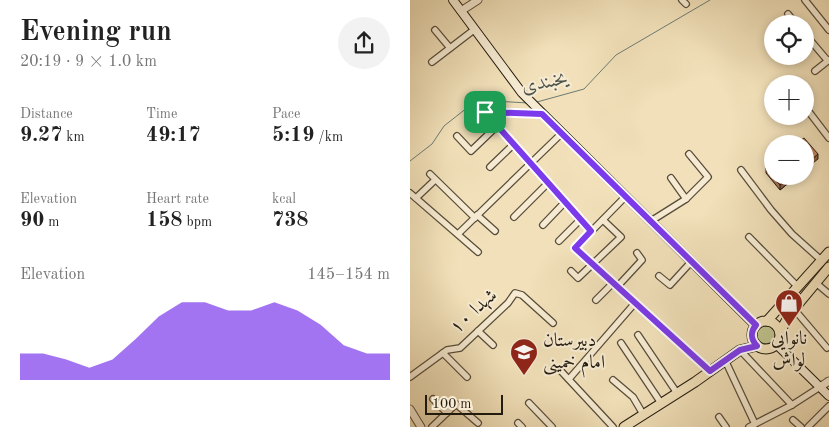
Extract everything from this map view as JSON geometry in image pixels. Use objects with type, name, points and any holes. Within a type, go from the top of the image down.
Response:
[{"type":"main road","points":[[453,0],[522,93],[756,325]]},
{"type":"main road","points":[[768,321],[829,252]]},
{"type":"main road","points":[[752,335],[753,341],[757,346],[765,349],[776,344],[779,340],[780,332],[794,309],[829,268]]},
{"type":"main road","points":[[624,427],[740,350],[752,335],[756,325],[763,321],[768,321],[775,324],[780,332]]},
{"type":"main road","points":[[776,344],[829,396]]},
{"type":"main road","points":[[740,350],[757,346]]},
{"type":"street","points":[[461,11],[478,0]]},
{"type":"street","points":[[805,0],[829,30]]},
{"type":"street","points":[[432,62],[474,29]]},
{"type":"street","points":[[435,30],[450,48]]},
{"type":"street","points":[[814,44],[828,60],[815,71]]},
{"type":"street","points":[[542,113],[485,112],[591,231]]},
{"type":"street","points":[[814,118],[829,138]]},
{"type":"street","points":[[457,136],[471,151],[497,126]]},
{"type":"street","points":[[458,234],[562,133]]},
{"type":"street","points":[[490,167],[514,144]]},
{"type":"street","points":[[651,221],[686,199],[708,177],[688,154]]},
{"type":"street","points":[[741,170],[792,234],[821,260]]},
{"type":"street","points":[[430,174],[494,232]]},
{"type":"street","points":[[671,178],[686,199]]},
{"type":"street","points":[[416,198],[435,180]]},
{"type":"street","points":[[514,217],[548,183]]},
{"type":"street","points":[[410,193],[478,252]]},
{"type":"street","points":[[626,196],[575,248],[710,371]]},
{"type":"street","points":[[543,225],[565,202]]},
{"type":"street","points":[[559,241],[580,219]]},
{"type":"street","points":[[570,271],[578,278],[621,237],[603,220]]},
{"type":"street","points":[[749,237],[798,287]]},
{"type":"street","points":[[596,300],[642,260],[637,253]]},
{"type":"street","points":[[659,276],[670,285],[691,262]]},
{"type":"street","points":[[816,283],[829,294]]},
{"type":"street","name":"شهدا ۱۰","points":[[410,377],[447,350],[460,348],[508,303],[515,293],[522,295],[553,323]]},
{"type":"street","points":[[569,379],[636,304]]},
{"type":"street","points":[[794,309],[827,348]]},
{"type":"street","points":[[478,331],[493,345]]},
{"type":"street","points":[[638,335],[677,393]]},
{"type":"street","points":[[621,343],[661,403]]},
{"type":"street","points":[[740,350],[792,405]]},
{"type":"street","points":[[443,353],[467,377]]},
{"type":"street","points":[[725,360],[755,424]]},
{"type":"street","points":[[560,370],[613,427]]},
{"type":"street","points":[[613,380],[633,397],[644,414]]},
{"type":"street","points":[[749,427],[792,405],[829,381]]},
{"type":"street","points":[[433,398],[447,412]]},
{"type":"street","points":[[529,403],[552,427]]},
{"type":"street","points":[[432,427],[456,404],[478,423]]},
{"type":"street","points":[[808,427],[829,406]]},
{"type":"street","points":[[410,409],[421,427]]},
{"type":"street","points":[[719,417],[726,427]]},
{"type":"street","points":[[793,420],[801,427]]},
{"type":"green space","points":[[766,326],[772,329],[775,335],[772,341],[766,344],[760,341],[757,335],[760,329]]},
{"type":"building","points":[[814,149],[818,154],[814,157]]},
{"type":"waterway","name":"یخبندی","points":[[537,102],[584,89],[616,55],[710,0]]},
{"type":"waterway","name":"یخبندی","points":[[410,161],[432,144],[444,126],[477,100],[528,103]]},
{"type":"place","name":"نانوایی لواش","points":[[789,327]]},
{"type":"place","name":"دبیرستان امام خمینی","points":[[524,376]]},
{"type":"route","points":[[485,112],[542,114],[756,325],[753,328],[752,335],[753,341],[757,346],[740,350],[710,371],[575,248],[591,231],[485,112]]}]
